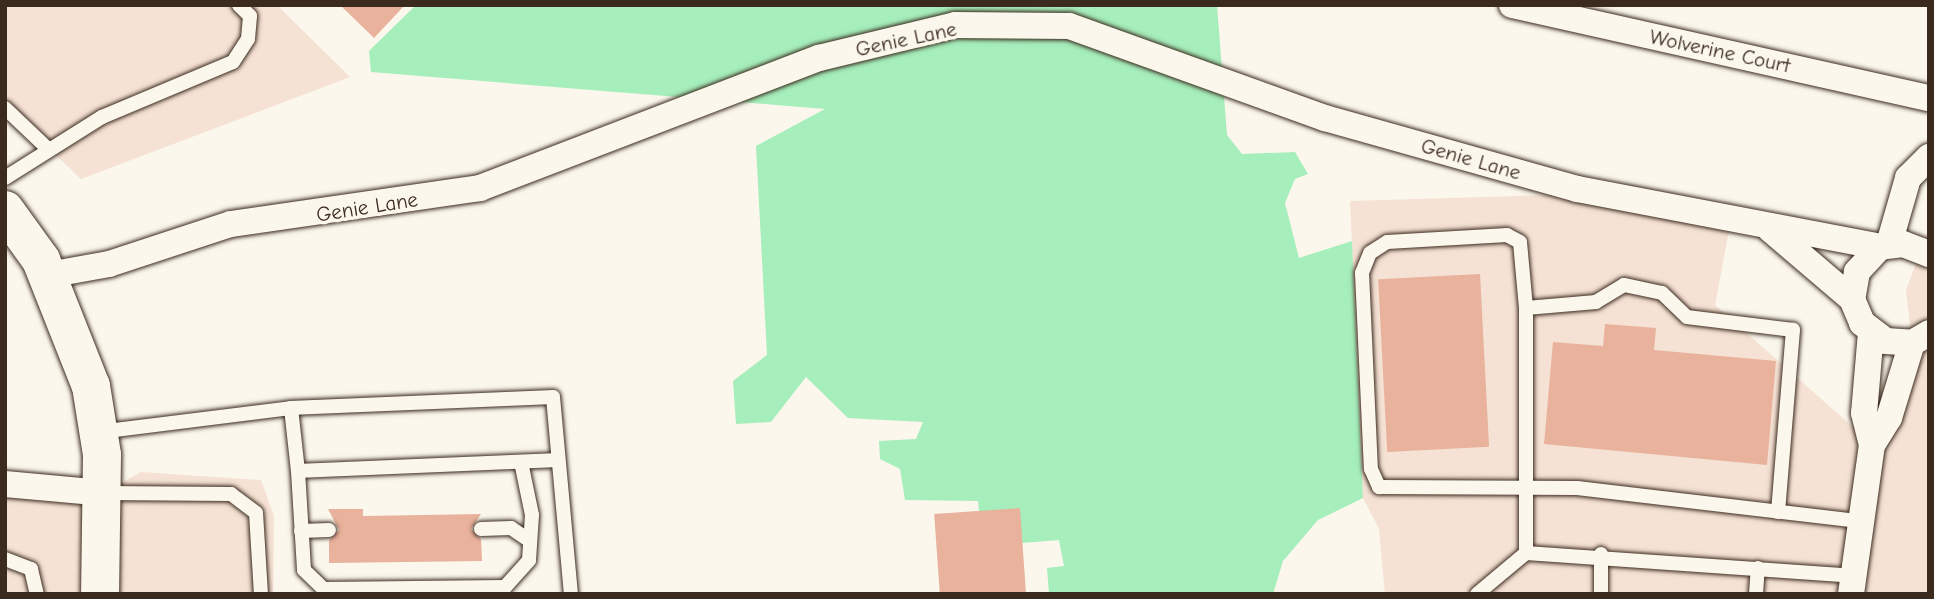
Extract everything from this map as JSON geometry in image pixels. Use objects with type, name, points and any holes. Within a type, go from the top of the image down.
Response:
[{"type":"street","name":"Wolverine Court","points":[[1512,5],[1929,97]]},
{"type":"street","name":"Genie Lane","points":[[48,275],[109,264],[231,224],[480,188],[819,58],[955,25],[1069,26],[1325,118],[1577,189],[1768,228],[1929,254]]},
{"type":"street","points":[[1852,299],[1857,272],[1884,245],[1908,178],[1929,157]]},
{"type":"street","points":[[5,210],[48,275],[91,386],[103,493],[100,594]]},
{"type":"street","name":"Genie Lane","points":[[1768,228],[1852,299],[1871,332]]},
{"type":"street","points":[[1852,585],[1872,445],[1889,418],[1922,341],[1871,332],[1864,413],[1872,445]]},
{"type":"street","points":[[5,484],[103,493]]},
{"type":"lane","points":[[5,177],[47,148],[102,117],[233,62],[248,39],[250,16],[239,5]]},
{"type":"lane","points":[[5,108],[47,148]]},
{"type":"lane","points":[[1526,553],[1530,486],[1526,308],[1520,242],[1507,235],[1387,242],[1370,253],[1362,273],[1371,469],[1379,486],[1530,486],[1859,522]]},
{"type":"lane","points":[[1526,308],[1596,302],[1624,285],[1662,293],[1687,317],[1793,330],[1778,512]]},
{"type":"lane","points":[[98,432],[291,408],[552,397],[570,594]]},
{"type":"lane","points":[[291,408],[298,471],[303,570],[324,589],[505,587],[529,561],[530,541],[521,462]]},
{"type":"lane","points":[[298,471],[558,460]]},
{"type":"lane","points":[[103,493],[231,494],[256,513],[261,594]]},
{"type":"lane","points":[[481,529],[511,528],[530,541]]},
{"type":"lane","points":[[301,531],[329,530]]},
{"type":"lane","points":[[1477,594],[1526,553],[1601,554],[1758,568],[1852,585]]},
{"type":"lane","points":[[1601,554],[1601,594]]},
{"type":"lane","points":[[5,559],[31,569],[37,594]]},
{"type":"lane","points":[[1756,594],[1758,568]]},
{"type":"shaded area","points":[[5,5],[277,5],[350,77],[81,179],[5,107]]},
{"type":"shaded area","points":[[1547,195],[1729,231],[1715,305],[1872,444],[1912,343],[1906,290],[1929,229],[1929,594],[1385,594],[1379,529],[1363,498],[1350,201]]},
{"type":"shaded area","points":[[141,472],[261,480],[274,516],[273,594],[5,594],[5,484],[103,493]]},
{"type":"green space","points":[[416,5],[1217,5],[1227,135],[1242,154],[1295,152],[1308,174],[1295,179],[1285,203],[1299,258],[1352,241],[1363,498],[1318,520],[1283,561],[1273,594],[1049,594],[1047,568],[1064,566],[1059,540],[1022,543],[979,511],[978,501],[905,500],[900,469],[880,459],[879,441],[916,439],[923,422],[848,418],[806,377],[771,422],[736,424],[733,381],[767,355],[756,146],[825,109],[371,72],[369,51]]},
{"type":"building","points":[[340,5],[405,5],[374,38]]},
{"type":"building","points":[[1480,274],[1489,447],[1387,452],[1378,279]]},
{"type":"building","points":[[1605,324],[1656,328],[1654,350],[1776,361],[1767,465],[1544,444],[1553,342],[1603,346]]},
{"type":"building","points":[[1020,508],[1026,594],[940,594],[934,514]]},
{"type":"building","points":[[328,509],[363,509],[363,516],[481,514],[471,529],[481,539],[482,561],[329,563],[329,540],[339,530]]}]
